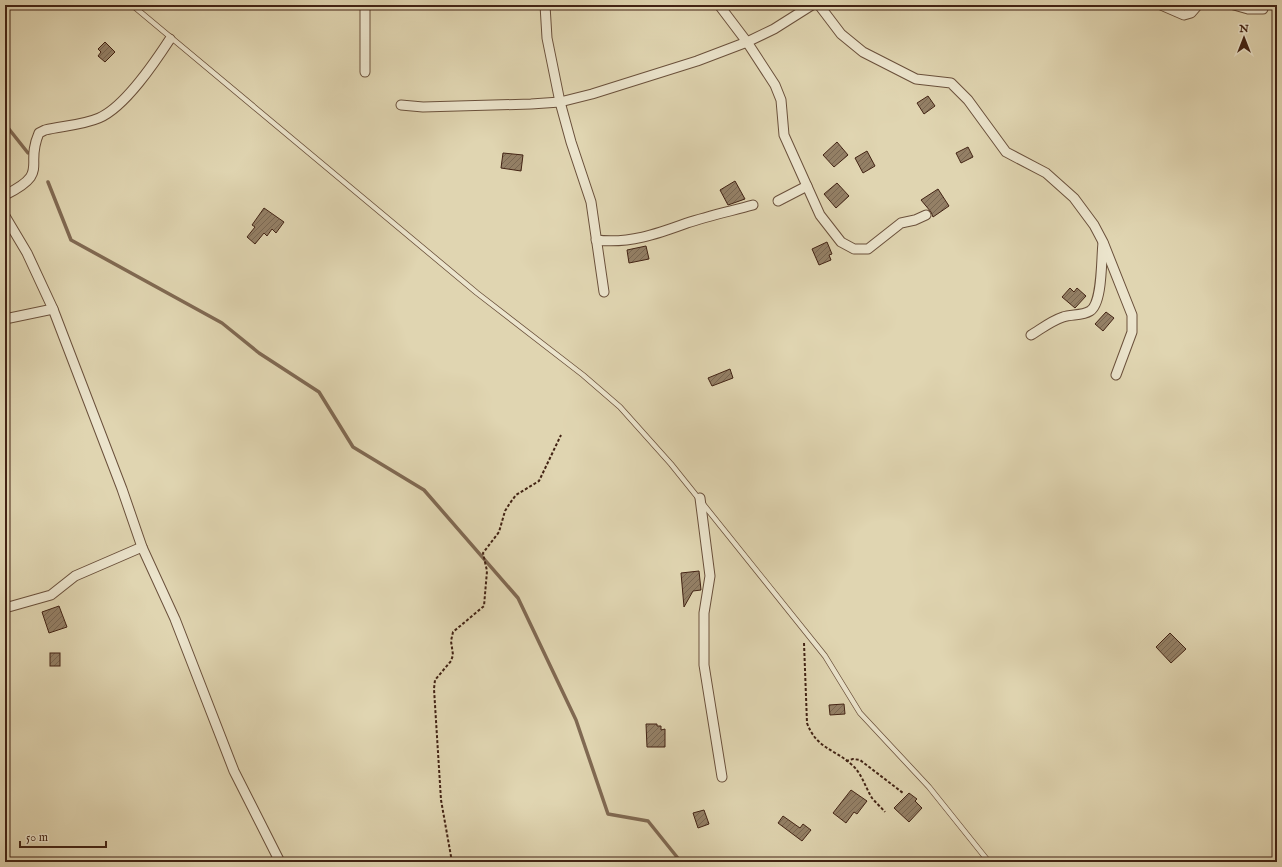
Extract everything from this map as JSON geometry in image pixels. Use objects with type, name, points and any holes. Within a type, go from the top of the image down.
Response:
[{"type":"street","points":[[364,5],[365,72]]},
{"type":"street","points":[[545,5],[547,38],[560,102],[571,142],[591,202],[604,292]]},
{"type":"street","points":[[719,5],[747,42],[779,94],[784,135],[826,225],[841,242],[854,249],[868,248],[901,223],[926,215]]},
{"type":"street","points":[[401,106],[424,107],[560,102],[631,82],[747,42],[774,29],[812,5]]},
{"type":"street","points":[[819,5],[841,34],[863,52],[916,79],[946,82],[960,91],[1006,152],[1046,173],[1074,198],[1094,225],[1103,242],[1134,321],[1132,332],[1116,375]]},
{"type":"street","points":[[1161,5],[1184,15],[1191,13],[1198,5]]},
{"type":"street","points":[[1234,5],[1248,9],[1263,9]]},
{"type":"street","points":[[5,195],[21,187],[32,176],[35,147],[39,133],[45,130],[89,121],[109,112],[141,80],[170,39]]},
{"type":"street","points":[[778,201],[808,186]]},
{"type":"street","points":[[596,240],[630,240],[656,235],[687,223],[753,205]]},
{"type":"street","points":[[5,216],[27,254],[53,308],[122,489],[142,547],[175,619],[234,771],[280,862]]},
{"type":"street","points":[[1031,335],[1056,319],[1085,313],[1094,308],[1098,296],[1103,242]]},
{"type":"street","points":[[5,319],[53,308]]},
{"type":"street","points":[[700,498],[710,576],[704,613],[704,665],[722,777]]},
{"type":"street","points":[[5,608],[51,595],[75,576],[142,547]]},
{"type":"lane","points":[[132,5],[170,39],[477,293],[583,375],[620,407],[700,498],[825,656],[860,714],[929,787],[990,862]]},
{"type":"path","points":[[452,862],[441,792],[434,701],[435,680],[451,662],[453,655],[451,641],[453,632],[484,606],[487,571],[483,553],[499,532],[505,511],[516,495],[539,481],[561,435]]},
{"type":"path","points":[[804,642],[806,716],[809,728],[814,738],[826,749],[856,769],[872,798],[885,812]]},
{"type":"path","points":[[846,761],[853,759],[860,760],[903,792]]},
{"type":"building","points":[[105,42],[115,52],[105,62],[98,56],[101,52],[98,49]]},
{"type":"building","points":[[928,96],[935,106],[924,114],[917,103]]},
{"type":"building","points":[[837,142],[848,155],[834,167],[823,155]]},
{"type":"building","points":[[968,147],[973,157],[961,163],[956,153]]},
{"type":"building","points":[[867,151],[875,166],[863,173],[855,158]]},
{"type":"building","points":[[503,153],[523,155],[521,171],[501,168]]},
{"type":"building","points":[[735,181],[745,199],[728,205],[720,190]]},
{"type":"building","points":[[837,183],[849,196],[836,208],[824,194]]},
{"type":"building","points":[[938,189],[949,206],[933,217],[931,212],[921,200]]},
{"type":"building","points":[[264,208],[284,222],[276,233],[272,229],[267,236],[264,233],[255,244],[247,237],[255,227],[252,225]]},
{"type":"building","points":[[827,242],[832,254],[829,255],[831,260],[819,265],[812,249]]},
{"type":"building","points":[[646,246],[649,259],[629,263],[627,250]]},
{"type":"building","points":[[1070,288],[1074,292],[1077,288],[1086,296],[1075,308],[1062,297]]},
{"type":"building","points":[[1106,312],[1114,318],[1103,331],[1095,324]]},
{"type":"building","points":[[730,369],[733,378],[712,386],[708,378]]},
{"type":"building","points":[[699,571],[701,590],[693,591],[684,607],[681,573]]},
{"type":"building","points":[[59,606],[67,627],[49,633],[42,612]]},
{"type":"building","points":[[1170,633],[1186,649],[1171,663],[1156,647]]},
{"type":"building","points":[[50,653],[60,653],[60,666],[50,666]]},
{"type":"building","points":[[844,704],[845,714],[830,715],[829,705]]},
{"type":"building","points":[[646,724],[657,724],[657,726],[661,726],[661,730],[665,729],[665,747],[647,747]]},
{"type":"building","points":[[851,790],[867,801],[857,814],[854,812],[846,823],[833,813]]},
{"type":"building","points":[[909,793],[917,799],[915,801],[922,808],[909,822],[894,808]]},
{"type":"building","points":[[704,810],[709,824],[698,828],[693,813]]},
{"type":"building","points":[[783,816],[800,828],[803,824],[811,830],[802,841],[778,823]]},
{"type":"waterway","points":[[5,124],[28,153]]},
{"type":"waterway","points":[[48,182],[71,240],[222,323],[259,353],[319,392],[353,447],[424,490],[518,598],[576,720],[608,814],[648,821],[681,862]]}]
